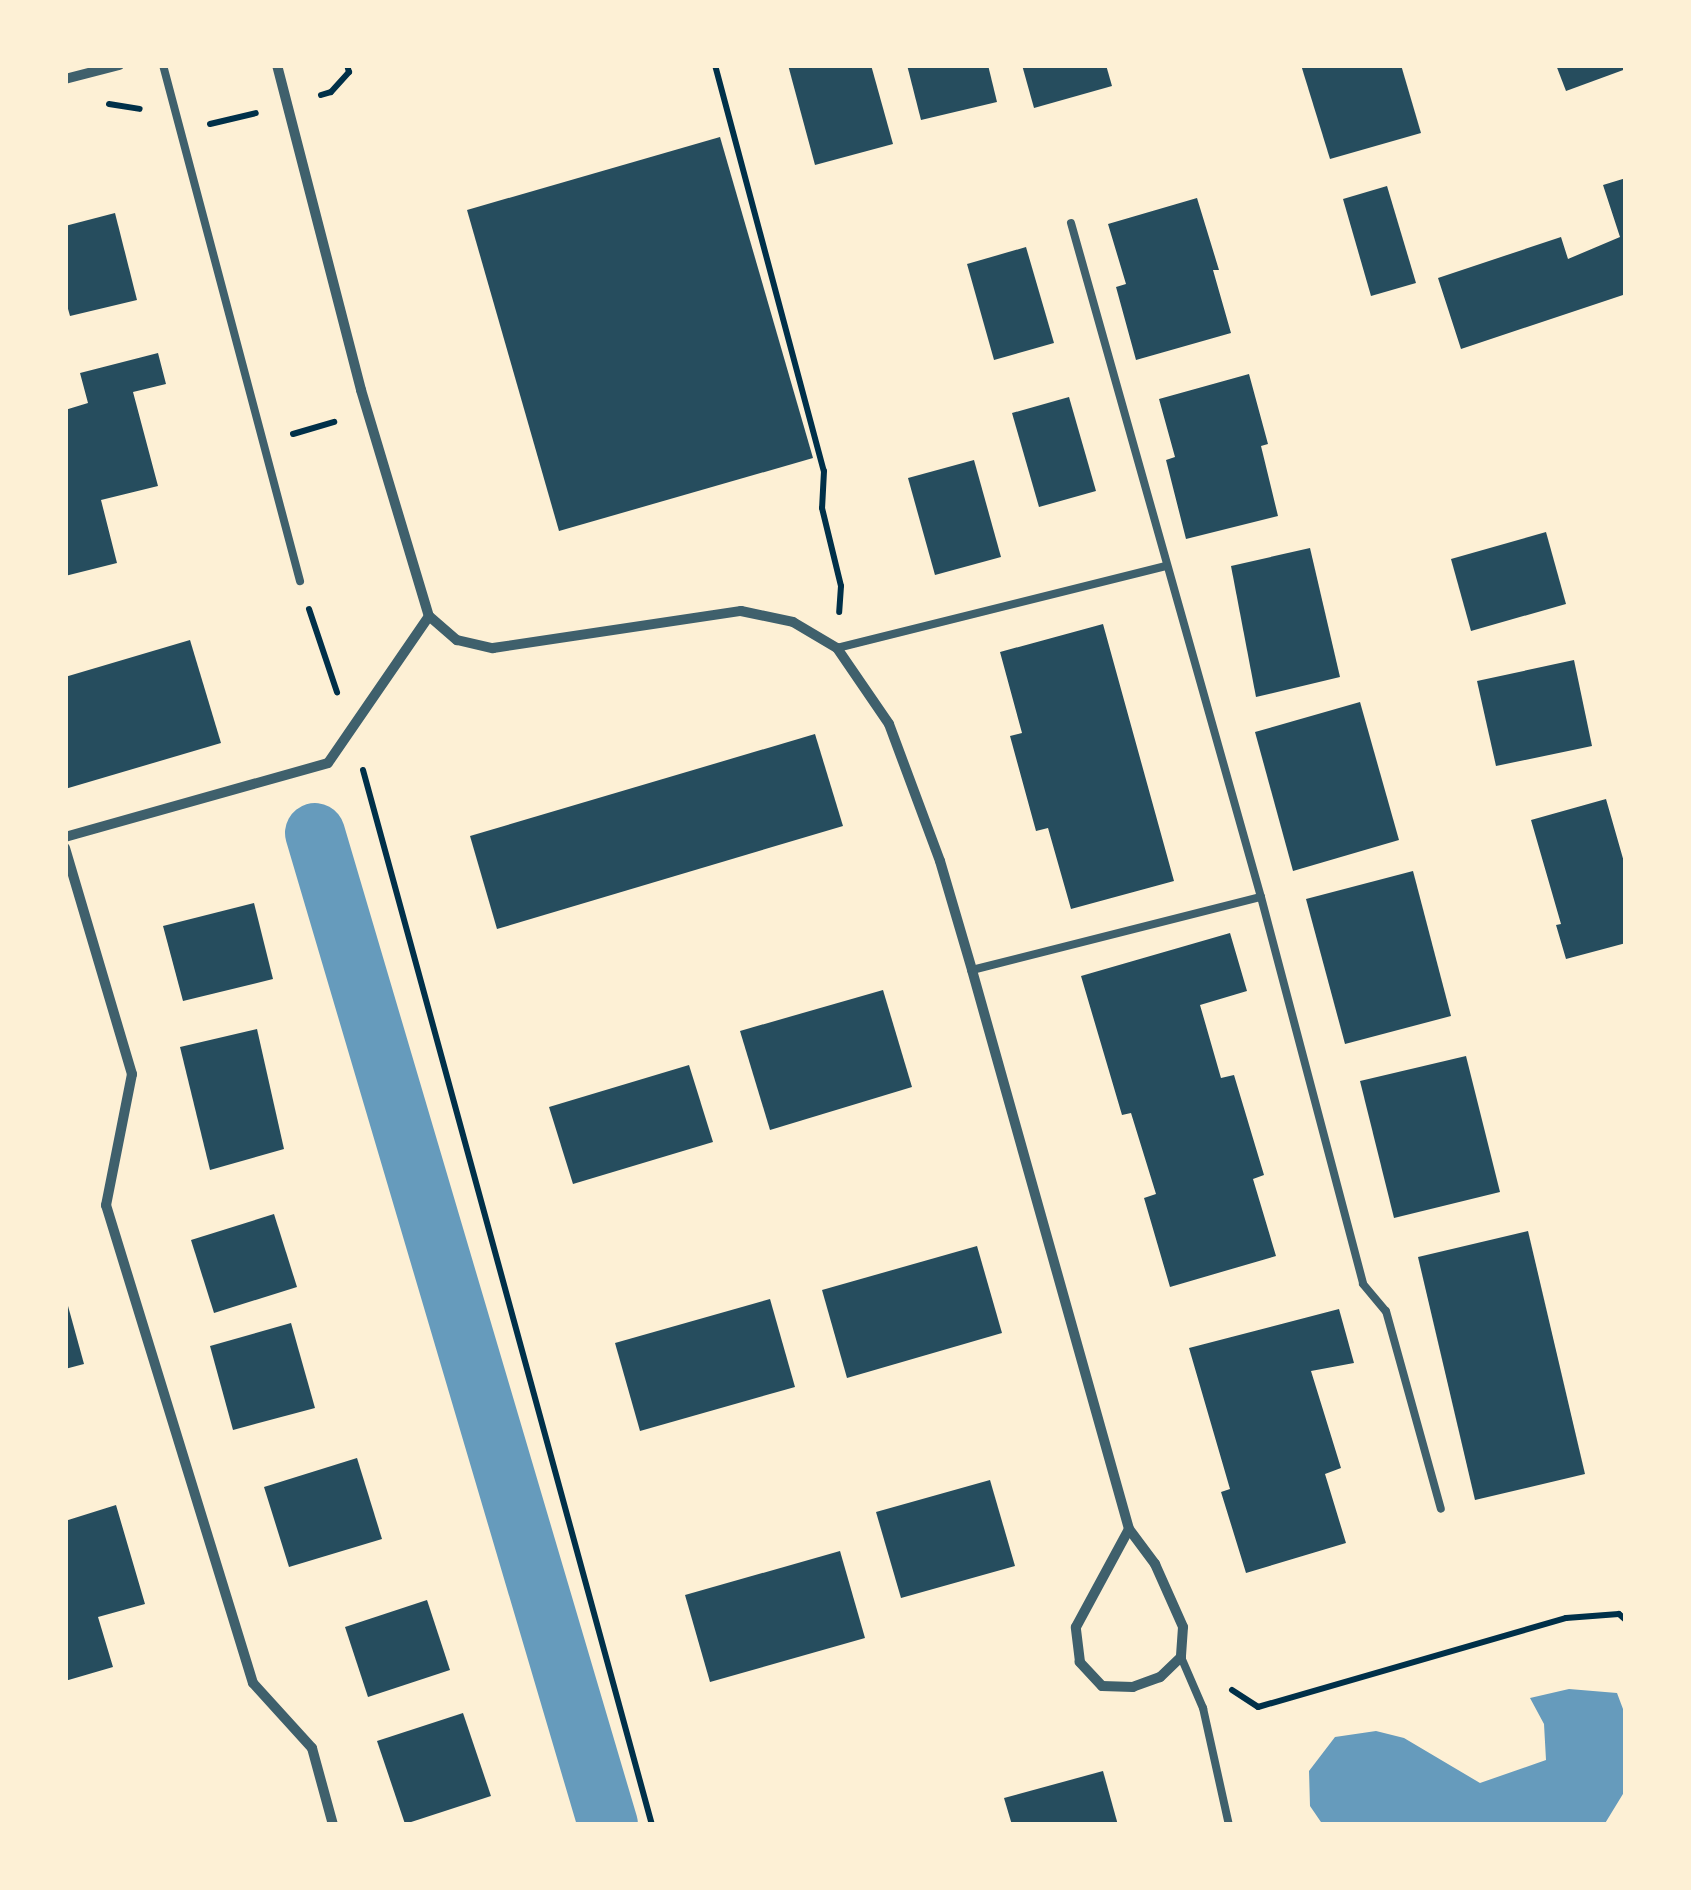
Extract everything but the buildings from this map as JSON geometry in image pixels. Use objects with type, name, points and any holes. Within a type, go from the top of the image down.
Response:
[{"type":"street","points":[[65,79],[120,65]]},
{"type":"street","points":[[277,65],[368,413],[429,616],[457,640],[493,648],[741,611],[793,622],[837,648],[889,724],[940,860],[1129,1528],[1173,1598],[1183,1628],[1180,1656],[1160,1677],[1133,1687],[1102,1686],[1080,1662],[1076,1627],[1129,1528]]},
{"type":"street","points":[[65,837],[328,763],[429,616]]},
{"type":"street","points":[[65,848],[132,1074],[106,1205],[254,1682],[312,1748],[334,1825]]},
{"type":"lane","points":[[162,65],[300,581]]},
{"type":"lane","points":[[1070,223],[1261,897],[1363,1284],[1386,1311],[1441,1508]]},
{"type":"lane","points":[[837,648],[1167,566]]},
{"type":"lane","points":[[972,970],[1261,897]]},
{"type":"lane","points":[[1180,1656],[1203,1708],[1229,1825]]},
{"type":"path","points":[[716,65],[824,471],[822,508],[841,586],[837,648]]},
{"type":"path","points":[[98,70],[110,106],[148,110],[180,132]]},
{"type":"path","points":[[264,443],[368,413]]},
{"type":"path","points":[[300,581],[350,731],[652,1825]]},
{"type":"path","points":[[1180,1656],[1258,1707],[1566,1618],[1619,1614],[1626,1620]]},
{"type":"water","points":[[1569,1689],[1617,1693],[1626,1717],[1626,1789],[1604,1825],[1323,1825],[1310,1806],[1309,1771],[1335,1737],[1376,1731],[1404,1738],[1480,1783],[1546,1760],[1544,1724],[1530,1698]]},
{"type":"waterway","points":[[315,833],[608,1825]]}]
